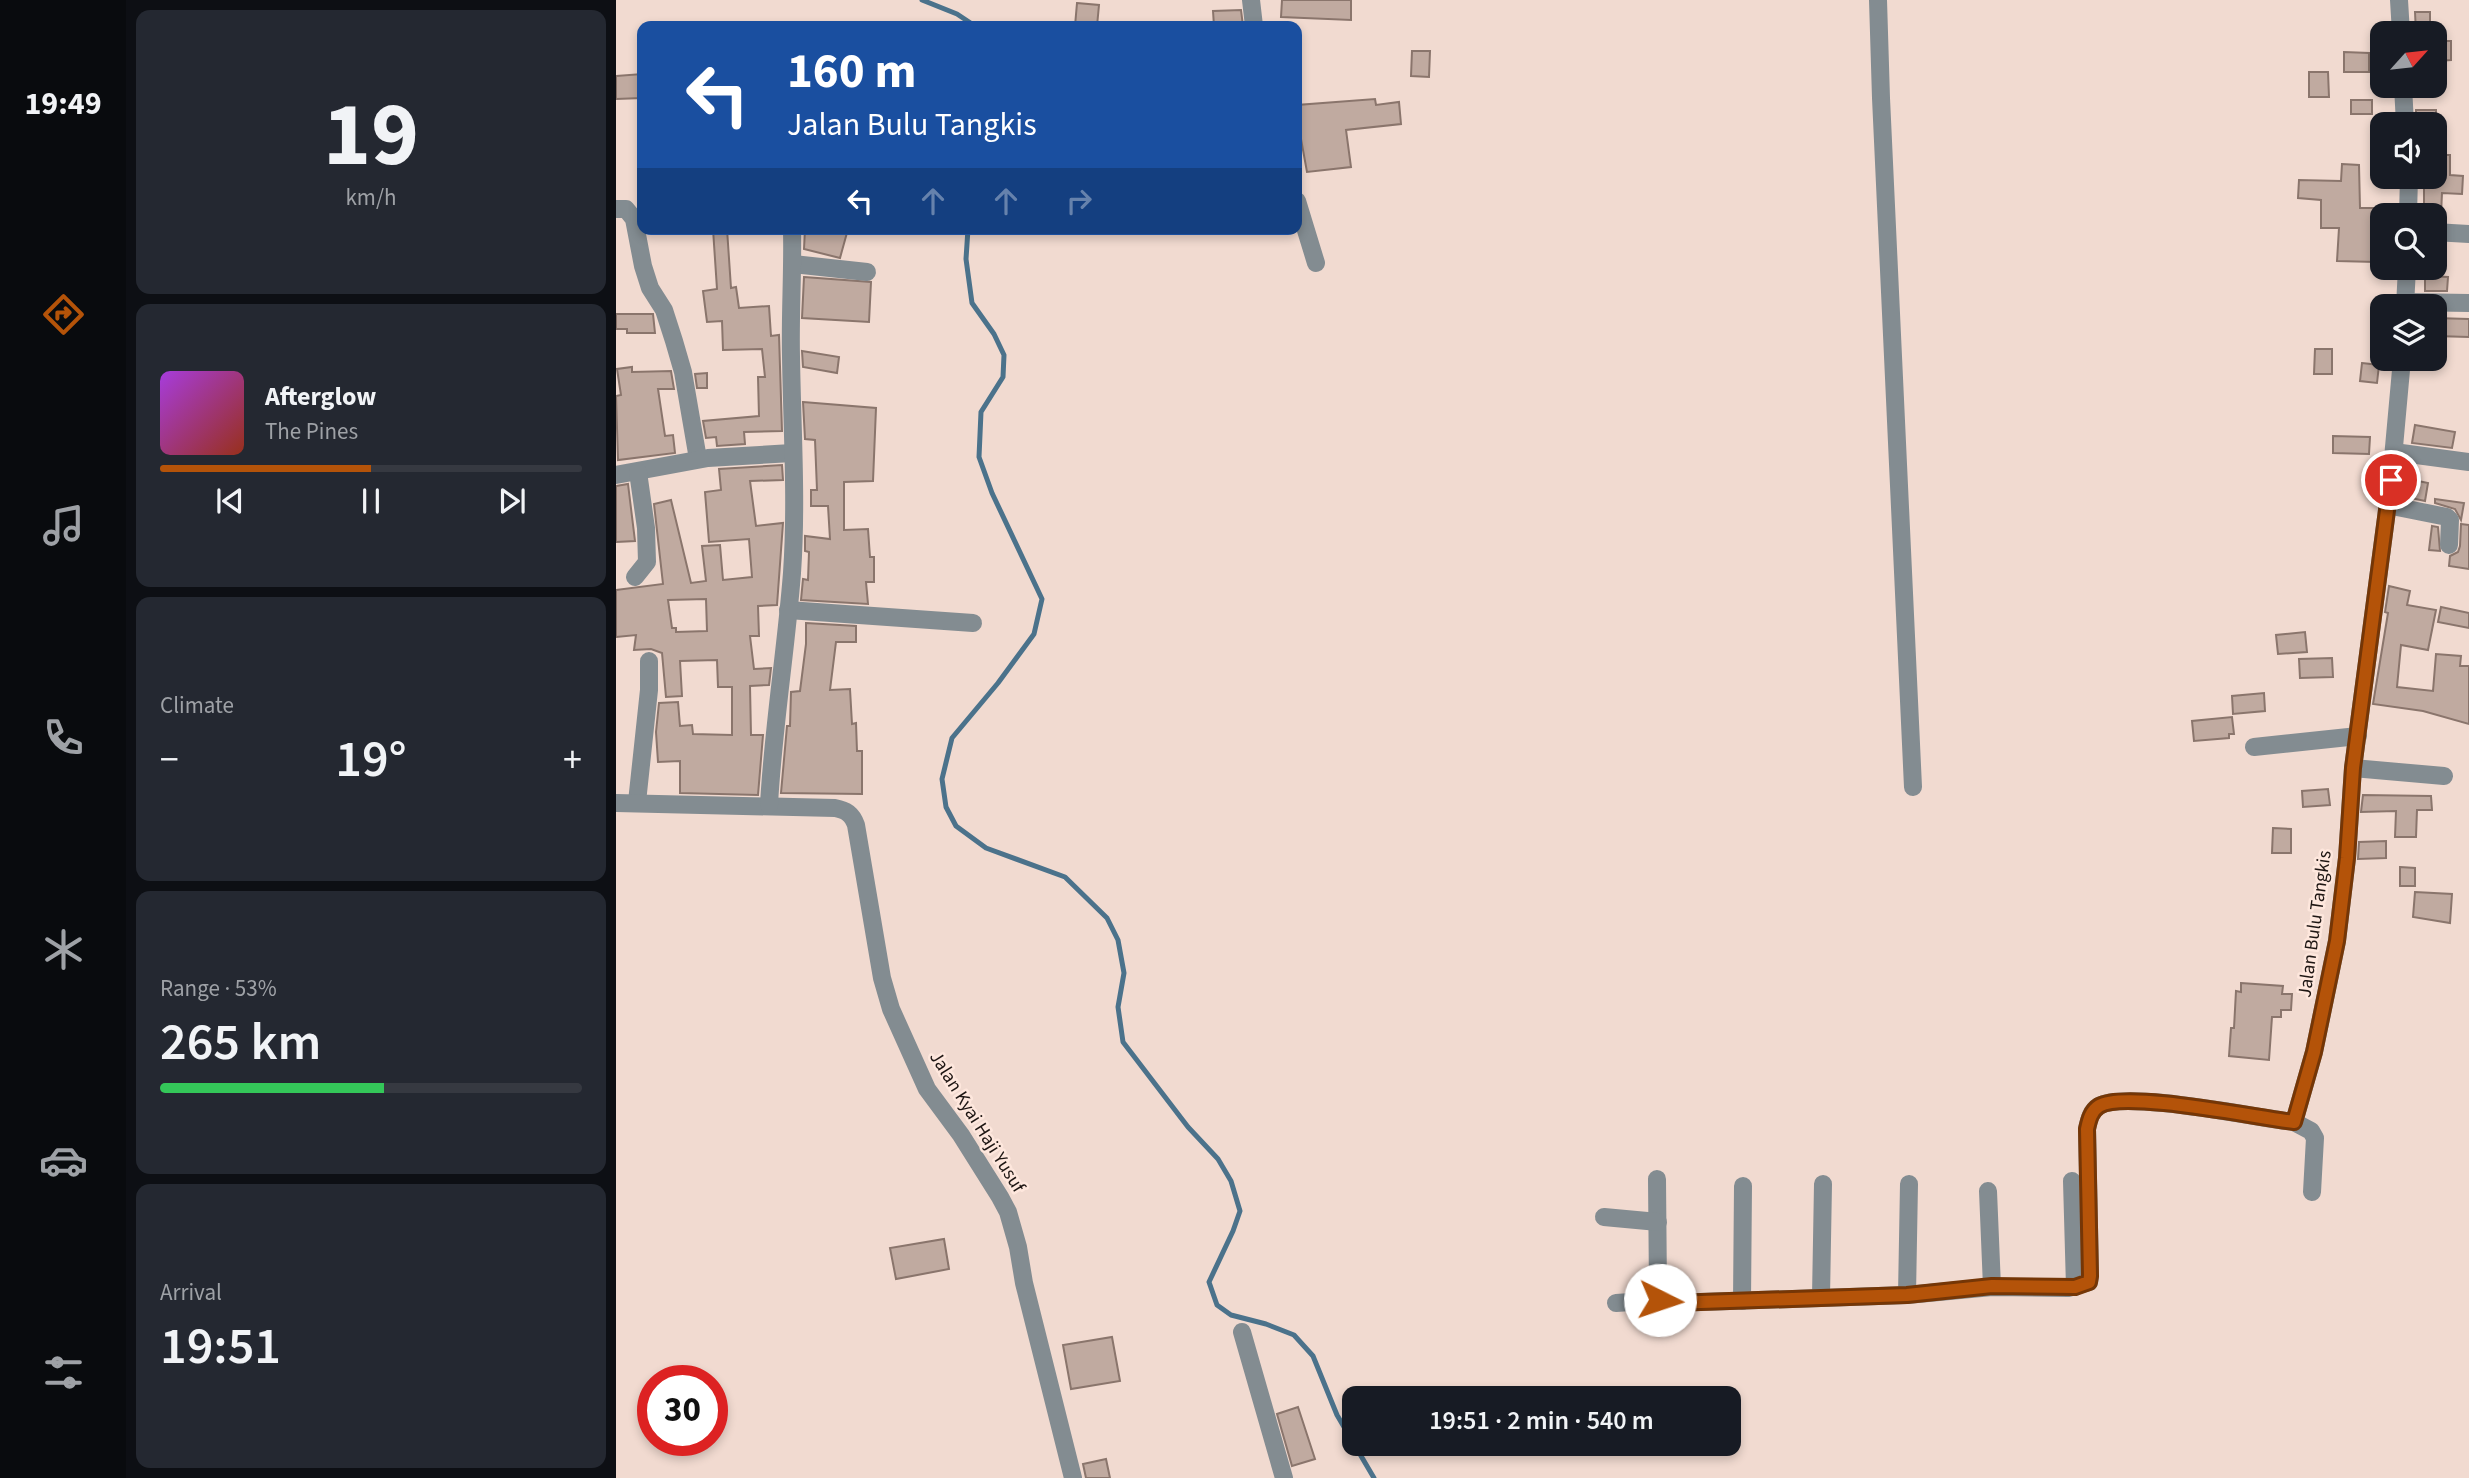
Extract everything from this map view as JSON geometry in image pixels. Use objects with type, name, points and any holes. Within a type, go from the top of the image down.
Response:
[{"type":"street","points":[[1251,0],[1253,21]]},
{"type":"street","points":[[1878,0],[1913,787]]},
{"type":"street","points":[[2399,0],[2400,21]]},
{"type":"street","points":[[616,209],[626,209],[634,216],[637,231]]},
{"type":"street","points":[[1302,217],[1316,263]]},
{"type":"street","points":[[2447,233],[2469,234]]},
{"type":"street","points":[[638,235],[646,277],[667,319],[683,372],[698,459]]},
{"type":"street","points":[[769,805],[788,610],[794,515],[790,322],[792,235]]},
{"type":"street","points":[[793,264],[867,272]]},
{"type":"street","points":[[2447,303],[2469,303]]},
{"type":"street","name":"Jalan Bulu Tangkis","points":[[2294,1122],[2314,1052],[2337,941],[2347,858],[2353,768],[2394,452],[2401,371]]},
{"type":"street","points":[[2394,452],[2469,462]]},
{"type":"street","points":[[616,475],[698,459],[792,453]]},
{"type":"street","points":[[635,577],[647,562],[646,528],[638,472]]},
{"type":"street","points":[[2387,505],[2448,518],[2449,545]]},
{"type":"street","points":[[788,610],[973,623]]},
{"type":"street","points":[[637,802],[649,690],[649,661]]},
{"type":"street","points":[[2254,747],[2358,736]]},
{"type":"street","points":[[2353,768],[2444,776]]},
{"type":"street","name":"Jalan Kyai Haji Yusuf","points":[[616,803],[835,808],[845,811],[854,821],[881,978],[891,1009],[927,1089],[961,1135],[1007,1212],[1018,1247],[1024,1283],[1073,1478]]},
{"type":"street","points":[[1616,1303],[1907,1295],[1992,1286],[2075,1287],[2089,1282],[2087,1129],[2091,1115],[2099,1105],[2118,1101],[2145,1100],[2294,1122],[2311,1131],[2315,1138],[2312,1192]]},
{"type":"street","points":[[1657,1179],[1660,1300]]},
{"type":"street","points":[[2072,1181],[2075,1287]]},
{"type":"street","points":[[1821,1297],[1823,1184]]},
{"type":"street","points":[[1907,1295],[1909,1184]]},
{"type":"street","points":[[1742,1301],[1743,1186]]},
{"type":"street","points":[[1988,1191],[1992,1286]]},
{"type":"street","points":[[1604,1217],[1658,1222]]},
{"type":"street","points":[[1242,1332],[1284,1478]]},
{"type":"building","points":[[1282,0],[1351,0],[1351,20],[1281,17]]},
{"type":"building","points":[[1077,3],[1099,5],[1097,21],[1075,21]]},
{"type":"building","points":[[1241,10],[1242,21],[1214,21],[1213,11]]},
{"type":"building","points":[[2415,12],[2430,12],[2430,21],[2415,21]]},
{"type":"building","points":[[2447,41],[2451,41],[2451,60],[2447,60]]},
{"type":"building","points":[[1412,51],[1430,51],[1429,77],[1411,76]]},
{"type":"building","points":[[2344,52],[2369,53],[2369,72],[2344,72]]},
{"type":"building","points":[[2309,72],[2328,72],[2329,97],[2309,97]]},
{"type":"building","points":[[637,74],[637,98],[616,99],[616,76]]},
{"type":"building","points":[[1375,99],[1376,105],[1399,102],[1401,124],[1346,130],[1351,167],[1307,172],[1302,144],[1302,105]]},
{"type":"building","points":[[2351,100],[2372,100],[2370,114],[2351,114]]},
{"type":"building","points":[[2416,110],[2436,110],[2436,112]]},
{"type":"building","points":[[2447,155],[2450,155],[2450,175],[2463,176],[2462,194],[2442,193],[2442,203],[2424,203],[2424,189],[2447,189]]},
{"type":"building","points":[[2342,164],[2359,165],[2360,208],[2370,208],[2370,262],[2337,261],[2339,228],[2321,228],[2321,200],[2298,198],[2299,180],[2341,181]]},
{"type":"building","points":[[713,235],[727,235],[731,288],[736,287],[739,308],[769,306],[771,336],[779,335],[782,431],[744,432],[745,444],[717,446],[716,437],[706,438],[703,421],[759,416],[758,377],[765,377],[762,349],[723,350],[722,321],[707,322],[703,291],[717,289]]},
{"type":"building","points":[[805,235],[846,235],[840,258],[804,249]]},
{"type":"building","points":[[804,277],[871,282],[869,322],[802,318]]},
{"type":"building","points":[[2448,277],[2447,291],[2425,291],[2425,280],[2447,280]]},
{"type":"building","points":[[616,314],[653,314],[655,333],[627,333],[627,329],[616,329]]},
{"type":"building","points":[[2447,318],[2469,319],[2469,337],[2447,336]]},
{"type":"building","points":[[2315,349],[2332,349],[2332,374],[2314,374]]},
{"type":"building","points":[[802,351],[839,357],[837,373],[803,367]]},
{"type":"building","points":[[2362,363],[2370,364],[2370,371],[2378,371],[2377,383],[2360,381]]},
{"type":"building","points":[[632,367],[632,372],[671,371],[674,389],[658,389],[665,436],[673,435],[675,453],[618,460],[616,396],[621,395],[617,369]]},
{"type":"building","points":[[707,373],[707,388],[697,388],[695,374]]},
{"type":"building","points":[[803,402],[876,408],[873,481],[844,482],[844,530],[868,529],[870,557],[874,557],[874,582],[866,582],[868,604],[801,600],[803,579],[808,580],[809,552],[805,551],[805,536],[830,539],[828,506],[811,506],[811,490],[817,490],[815,440],[805,439]]},
{"type":"building","points":[[2415,425],[2455,432],[2452,448],[2412,443]]},
{"type":"building","points":[[2333,436],[2370,437],[2369,454],[2333,453]]},
{"type":"building","points":[[782,465],[783,480],[750,481],[756,526],[783,523],[777,605],[758,606],[759,636],[750,636],[754,669],[771,668],[769,685],[750,686],[751,735],[763,735],[758,795],[680,793],[680,761],[658,762],[656,732],[659,703],[678,702],[680,726],[692,725],[693,734],[732,735],[732,687],[718,687],[717,660],[680,661],[682,696],[666,697],[662,653],[651,649],[634,650],[636,635],[616,637],[616,590],[663,584],[654,504],[671,500],[691,583],[706,581],[702,546],[720,545],[723,580],[752,577],[749,539],[709,542],[705,492],[721,490],[719,469]],"holes":[[[706,599],[707,631],[676,632],[676,628],[672,628],[668,600]]]},
{"type":"building","points":[[2404,478],[2428,483],[2425,501],[2402,496]]},
{"type":"building","points":[[628,484],[635,541],[616,542],[616,486]]},
{"type":"building","points":[[2435,499],[2464,503],[2461,520],[2455,509],[2435,503]]},
{"type":"building","points":[[2461,524],[2469,525],[2469,569],[2449,566],[2450,556],[2458,552],[2460,546]]},
{"type":"building","points":[[2432,526],[2438,527],[2440,551],[2429,550]]},
{"type":"building","points":[[2389,586],[2410,591],[2407,605],[2436,610],[2428,650],[2401,645],[2397,687],[2433,691],[2436,654],[2461,656],[2460,666],[2469,666],[2469,724],[2423,711],[2373,704],[2388,613],[2385,612]]},
{"type":"building","points":[[2441,607],[2469,613],[2469,628],[2438,622]]},
{"type":"building","points":[[806,623],[856,626],[856,642],[836,642],[830,690],[850,689],[852,724],[856,723],[857,751],[862,751],[862,794],[781,793],[787,726],[790,726],[791,692],[800,691]]},
{"type":"building","points":[[2305,632],[2307,652],[2278,654],[2276,635]]},
{"type":"building","points":[[2332,658],[2333,677],[2300,678],[2299,659]]},
{"type":"building","points":[[2264,693],[2265,711],[2233,714],[2232,696]]},
{"type":"building","points":[[2232,717],[2234,734],[2229,734],[2229,738],[2194,741],[2192,721]]},
{"type":"building","points":[[2328,789],[2330,805],[2303,807],[2302,791]]},
{"type":"building","points":[[2363,795],[2431,796],[2432,810],[2417,810],[2416,837],[2395,837],[2396,811],[2361,812]]},
{"type":"building","points":[[2273,828],[2291,829],[2291,853],[2272,853]]},
{"type":"building","points":[[2386,841],[2386,858],[2358,859],[2359,842]]},
{"type":"building","points":[[2400,867],[2415,868],[2415,886],[2400,886]]},
{"type":"building","points":[[2415,892],[2452,894],[2450,923],[2413,917]]},
{"type":"building","points":[[2241,983],[2283,986],[2282,994],[2292,994],[2291,1010],[2281,1010],[2281,1017],[2272,1017],[2269,1060],[2229,1056],[2236,991],[2241,992]]},
{"type":"building","points":[[944,1239],[949,1269],[896,1279],[890,1248]]},
{"type":"building","points":[[1112,1337],[1120,1381],[1071,1389],[1063,1345]]},
{"type":"building","points":[[1298,1407],[1315,1459],[1292,1466],[1277,1414]]},
{"type":"building","points":[[1106,1459],[1110,1478],[1086,1478],[1083,1464]]},
{"type":"waterway","points":[[922,0],[968,21]]},
{"type":"waterway","points":[[968,235],[966,259],[972,303],[994,334],[1004,355],[1003,377],[981,412],[979,457],[992,493],[1042,599],[1034,634],[952,738],[942,779],[946,807],[956,826],[986,848],[1065,877],[1107,918],[1118,940],[1124,973],[1118,1007],[1123,1042],[1188,1127],[1218,1159],[1231,1181],[1240,1211],[1209,1282],[1217,1305],[1231,1315],[1294,1335],[1313,1356],[1337,1415],[1374,1478]]},
{"type":"route","points":[[1660,1300],[1672,1303],[1718,1302],[1907,1295],[1992,1286],[2068,1288],[2085,1285],[2090,1276],[2087,1129],[2091,1115],[2099,1105],[2107,1102],[2145,1100],[2294,1122],[2314,1052],[2337,941],[2347,858],[2353,768],[2391,480]]}]
